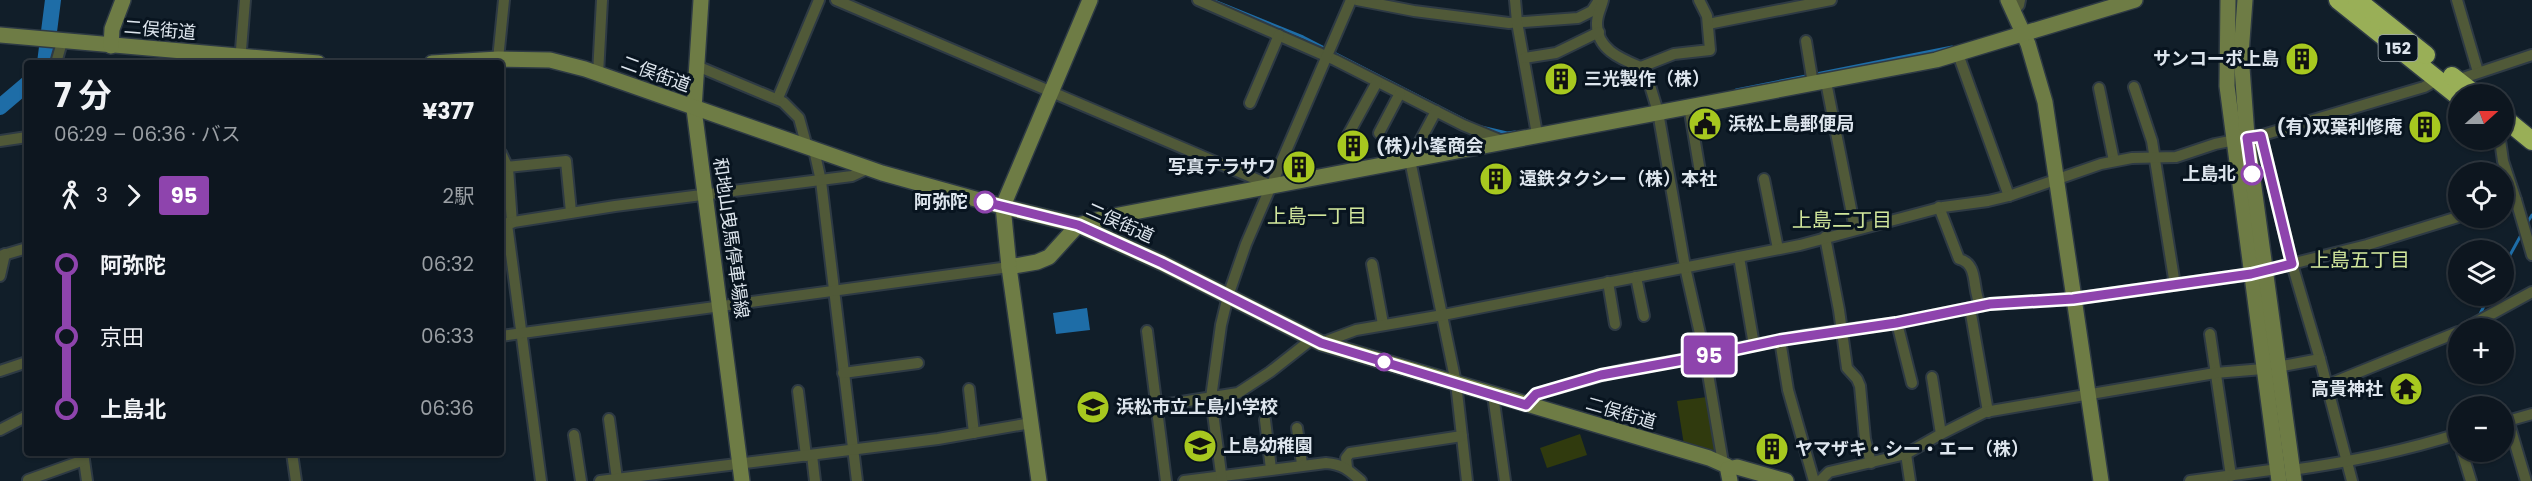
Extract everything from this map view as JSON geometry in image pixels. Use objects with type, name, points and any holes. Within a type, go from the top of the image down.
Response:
[{"type":"highway","name":"152","points":[[2338,0],[2374,31],[2450,84]]},
{"type":"highway","name":"152","points":[[2357,0],[2450,84]]},
{"type":"highway","points":[[2514,126],[2532,141]]},
{"type":"highway","points":[[2514,140],[2532,155]]},
{"type":"street","points":[[111,46],[112,29],[123,0]]},
{"type":"street","points":[[240,60],[245,0]]},
{"type":"street","points":[[494,60],[504,0]]},
{"type":"street","points":[[598,74],[602,0]]},
{"type":"street","name":"和地山曳馬停車場線","points":[[701,0],[694,109],[742,481]]},
{"type":"street","points":[[778,98],[819,0]]},
{"type":"street","points":[[836,0],[1273,186]]},
{"type":"street","points":[[1039,481],[1004,206],[1090,0]]},
{"type":"street","points":[[1198,0],[1279,35],[1327,52],[1377,82],[1502,141]]},
{"type":"street","points":[[1222,479],[1211,398],[1221,325],[1228,296],[1246,244],[1273,186],[1327,52],[1351,0]]},
{"type":"street","points":[[1357,0],[1414,10],[1517,22],[1578,18],[1592,11],[1601,0]]},
{"type":"street","points":[[1515,0],[1536,131]]},
{"type":"street","points":[[1601,0],[1597,24],[1605,45],[1614,55],[1630,65],[1641,68],[1646,73],[1657,108],[1685,267],[1727,471]]},
{"type":"street","points":[[1641,68],[1644,64],[1674,54],[1710,50],[1706,12],[1698,0]]},
{"type":"street","points":[[1708,24],[1832,0]]},
{"type":"street","points":[[504,336],[1037,262],[1049,257],[1078,225],[1410,160],[1502,141],[1536,131],[1657,108],[1689,106],[1815,79],[1958,54],[2118,3],[2135,0]]},
{"type":"street","points":[[2228,0],[2227,86],[2248,138],[2292,264],[2352,481]]},
{"type":"street","points":[[2246,0],[2241,54],[2258,272],[2286,475]]},
{"type":"street","points":[[2457,0],[2478,72]]},
{"type":"street","points":[[2014,4],[2045,102],[2101,481]]},
{"type":"street","points":[[1524,58],[1556,53],[1599,32]]},
{"type":"street","name":"二俣街道","points":[[0,35],[240,60]]},
{"type":"street","points":[[1250,103],[1279,35]]},
{"type":"street","points":[[52,41],[55,60]]},
{"type":"street","points":[[1806,41],[1855,229]]},
{"type":"street","points":[[1958,54],[2009,196]]},
{"type":"street","points":[[2453,84],[2478,72],[2532,55]]},
{"type":"street","name":"二俣街道","points":[[494,60],[550,60],[598,74],[869,168],[1078,225],[1162,263],[1316,341],[1526,405],[1727,471],[1737,467],[1786,481]]},
{"type":"street","points":[[697,66],[778,98],[799,118],[811,148],[821,181],[857,481]]},
{"type":"street","points":[[1348,135],[1377,82]]},
{"type":"street","points":[[1156,406],[1238,393],[1316,341],[1356,330],[1778,249],[1939,207],[2009,196],[2114,161],[2132,158],[2176,158],[2215,144],[2248,138],[2424,87],[2448,85]]},
{"type":"street","points":[[2099,87],[2114,161]]},
{"type":"street","points":[[2134,87],[2151,132],[2175,285]]},
{"type":"street","points":[[1379,134],[1400,93]]},
{"type":"street","points":[[1689,106],[1701,178]]},
{"type":"street","points":[[1436,111],[1410,160],[1456,383],[1467,481]]},
{"type":"street","points":[[0,141],[24,137]]},
{"type":"street","points":[[2501,150],[2532,255]]},
{"type":"street","points":[[504,160],[507,167],[506,223],[541,481]]},
{"type":"street","points":[[507,167],[566,161],[571,212]]},
{"type":"street","points":[[506,223],[705,194],[821,181],[852,176],[869,168]]},
{"type":"street","points":[[1764,179],[1778,249]]},
{"type":"street","points":[[1939,207],[1959,259],[1969,264],[1973,270],[1988,412]]},
{"type":"street","points":[[1526,405],[1536,394],[1601,375],[1780,340],[1896,323],[1976,307],[2073,299],[2258,272],[2367,245],[2448,220]]},
{"type":"street","points":[[1826,237],[1838,299],[1840,330],[1847,368],[1860,386],[1865,439],[1871,463]]},
{"type":"street","points":[[0,276],[3,255],[24,249]]},
{"type":"street","points":[[1739,257],[1754,345]]},
{"type":"street","points":[[1372,264],[1383,324]]},
{"type":"street","points":[[1636,277],[1644,316]]},
{"type":"street","points":[[1608,282],[1615,324]]},
{"type":"street","points":[[2484,318],[2532,292]]},
{"type":"street","points":[[1896,323],[1912,383]]},
{"type":"street","points":[[1147,331],[1166,481]]},
{"type":"street","points":[[2210,334],[2231,476]]},
{"type":"street","points":[[2327,385],[2448,336]]},
{"type":"street","points":[[1780,340],[1788,390],[1814,481]]},
{"type":"street","points":[[1820,481],[1829,472],[1905,454],[1988,412],[2087,397],[2215,373],[2270,368],[2320,359]]},
{"type":"street","points":[[0,371],[24,363]]},
{"type":"street","points":[[843,373],[918,363]]},
{"type":"street","points":[[1932,377],[1941,434]]},
{"type":"street","points":[[969,389],[974,433]]},
{"type":"street","points":[[798,392],[815,481]]},
{"type":"street","points":[[1493,395],[1505,481]]},
{"type":"street","points":[[2514,419],[2532,414]]},
{"type":"street","points":[[0,430],[24,418]]},
{"type":"street","points":[[609,419],[617,479]]},
{"type":"street","points":[[1265,420],[1271,469]]},
{"type":"street","points":[[600,481],[974,433],[1031,423]]},
{"type":"street","points":[[1297,428],[1302,464]]},
{"type":"street","points":[[574,435],[580,481]]},
{"type":"street","points":[[1347,468],[1346,458],[1350,453],[1462,436]]},
{"type":"street","points":[[2190,481],[2231,476],[2286,475],[2391,453],[2448,438]]},
{"type":"street","points":[[2514,445],[2526,481]]},
{"type":"street","points":[[1905,454],[1910,481]]},
{"type":"street","points":[[28,480],[84,456],[87,481]]},
{"type":"street","points":[[292,456],[296,481]]},
{"type":"street","points":[[2465,462],[2471,481]]},
{"type":"street","points":[[1184,481],[1222,479],[1302,464],[1326,463],[1338,464],[1347,468],[1361,481]]},
{"type":"green space","points":[[1707,397],[1716,446],[1713,452],[1684,445],[1677,401]]},
{"type":"green space","points":[[1580,434],[1587,455],[1547,468],[1540,448]]},
{"type":"water","points":[[1087,308],[1090,330],[1056,334],[1053,313]]},
{"type":"waterway","points":[[45,60],[53,0]]},
{"type":"waterway","points":[[1212,0],[1303,37],[1471,123]]},
{"type":"waterway","points":[[1736,90],[1952,47]]},
{"type":"waterway","points":[[0,107],[24,87]]},
{"type":"waterway","points":[[1477,126],[1507,133],[1515,132]]},
{"type":"waterway","points":[[2527,223],[2532,215]]},
{"type":"waterway","points":[[2514,248],[2521,235]]},
{"type":"waterway","points":[[2479,316],[2484,306]]},
{"type":"bus line","name":"95","points":[[985,202],[1078,225],[1162,263],[1321,343],[1526,405],[1536,394],[1601,375],[1780,340],[1896,323],[1990,304],[2073,299],[2251,274],[2292,264],[2261,136],[2247,138],[2252,174]]},
{"type":"place","name":"サンコーポ上島","points":[[2302,59]]},
{"type":"place","name":"三光製作（株）","points":[[1561,79]]},
{"type":"place","name":"浜松上島郵便局","points":[[1705,124]]},
{"type":"place","name":"(有)双葉利修庵","points":[[2425,127]]},
{"type":"place","name":"(株)小峯商会","points":[[1353,146]]},
{"type":"place","name":"写真テラサワ","points":[[1299,167]]},
{"type":"place","name":"上島北","points":[[2252,174]]},
{"type":"place","name":"遠鉄タクシー（株）本社","points":[[1496,179]]},
{"type":"place","name":"阿弥陀","points":[[985,202]]},
{"type":"place","name":"高貴神社","points":[[2406,389]]},
{"type":"place","name":"浜松市立上島小学校","points":[[1093,407]]},
{"type":"place","name":"上島幼稚園","points":[[1200,446]]},
{"type":"place","name":"ヤマザキ・シー・エー（株）","points":[[1772,449]]},
{"type":"district","name":"上島一丁目","points":[[1317,216]]},
{"type":"district","name":"上島二丁目","points":[[1842,220]]},
{"type":"district","name":"上島五丁目","points":[[2360,260]]}]
